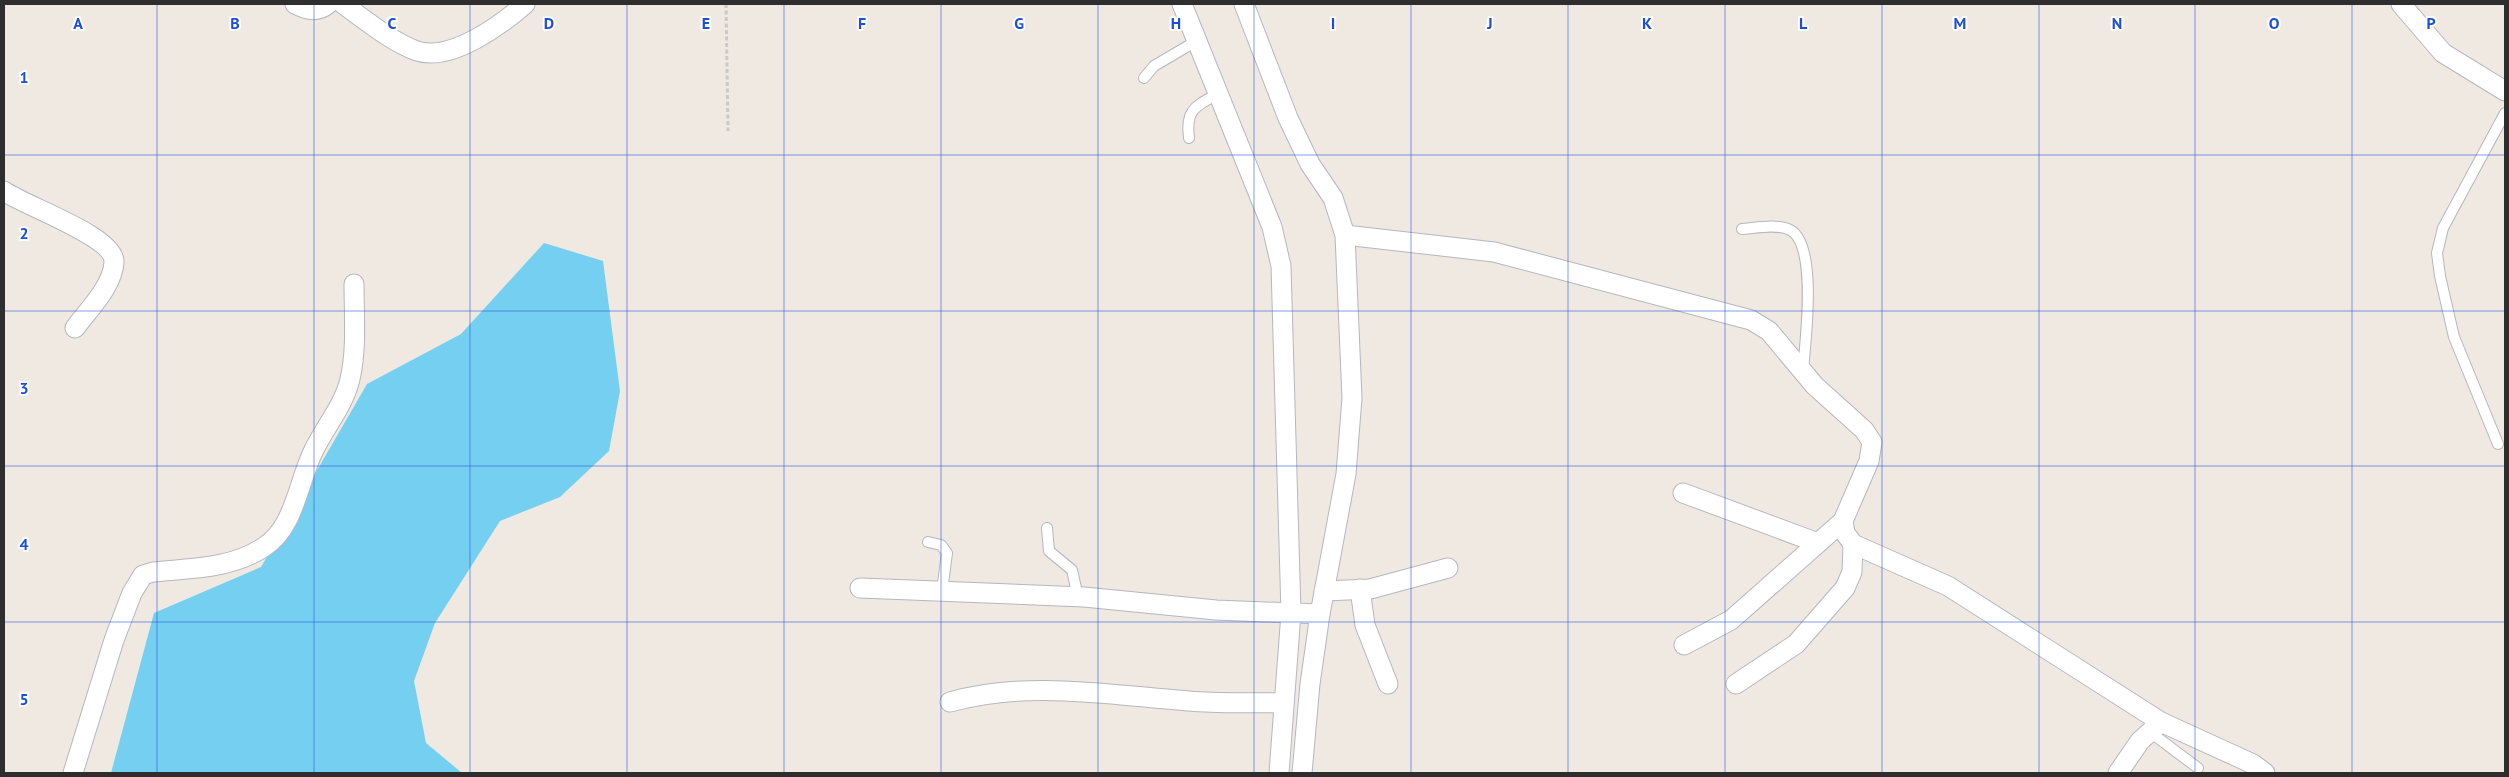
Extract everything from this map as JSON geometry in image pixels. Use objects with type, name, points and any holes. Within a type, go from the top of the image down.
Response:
[{"type":"street","points":[[295,4],[314,10],[321,10],[328,4]]},
{"type":"street","points":[[343,4],[406,47],[418,52],[433,54],[466,44],[525,4]]},
{"type":"street","points":[[1182,4],[1272,227],[1281,266],[1310,684],[1302,773]]},
{"type":"street","points":[[1244,4],[1288,118],[1310,164],[1333,198],[1346,235],[1352,398],[1346,474],[1324,591],[1304,613],[1284,703],[1279,773]]},
{"type":"street","points":[[2401,4],[2443,53],[2505,91]]},
{"type":"street","points":[[4,191],[22,203],[76,227],[98,240],[111,253],[114,264],[107,283],[75,328]]},
{"type":"street","points":[[1346,235],[1494,252],[1751,320],[1769,331],[1802,371],[1864,430],[1872,442],[1869,461],[1843,521],[1731,620],[1684,645]]},
{"type":"street","points":[[73,773],[114,640],[132,593],[143,575],[154,572],[228,564],[264,547],[278,536],[312,455],[344,397],[350,380],[354,284]]},
{"type":"street","points":[[1683,493],[1818,543]]},
{"type":"street","points":[[1843,521],[1845,533],[1853,544],[1948,586],[2156,727],[2253,764],[2265,773]]},
{"type":"street","points":[[1736,684],[1796,644],[1845,588],[1852,572],[1853,544]]},
{"type":"street","points":[[1324,591],[1370,589],[1448,568]]},
{"type":"street","points":[[860,588],[1078,597],[1216,610],[1304,613]]},
{"type":"street","points":[[1360,589],[1365,625],[1388,684]]},
{"type":"street","points":[[950,702],[980,693],[1015,691],[1084,692],[1191,702],[1284,703]]},
{"type":"street","points":[[2118,773],[2140,741],[2156,727]]},
{"type":"lane","points":[[1144,78],[1160,62],[1198,40]]},
{"type":"lane","points":[[1189,138],[1189,115],[1199,104],[1219,93]]},
{"type":"lane","points":[[2498,444],[2454,337],[2440,276],[2438,253],[2443,228],[2505,113]]},
{"type":"lane","points":[[1742,229],[1779,227],[1790,229],[1797,236],[1804,255],[1808,276],[1808,312],[1802,371]]},
{"type":"lane","points":[[1047,528],[1049,551],[1072,570],[1078,597]]},
{"type":"lane","points":[[928,542],[941,545],[948,553],[942,591]]},
{"type":"lane","points":[[2156,727],[2198,768]]},
{"type":"path","points":[[726,4],[728,131]]},
{"type":"water","points":[[544,243],[603,261],[620,391],[609,451],[560,497],[500,521],[435,623],[414,681],[426,743],[462,773],[111,773],[154,613],[261,567],[367,384],[461,334]]}]
